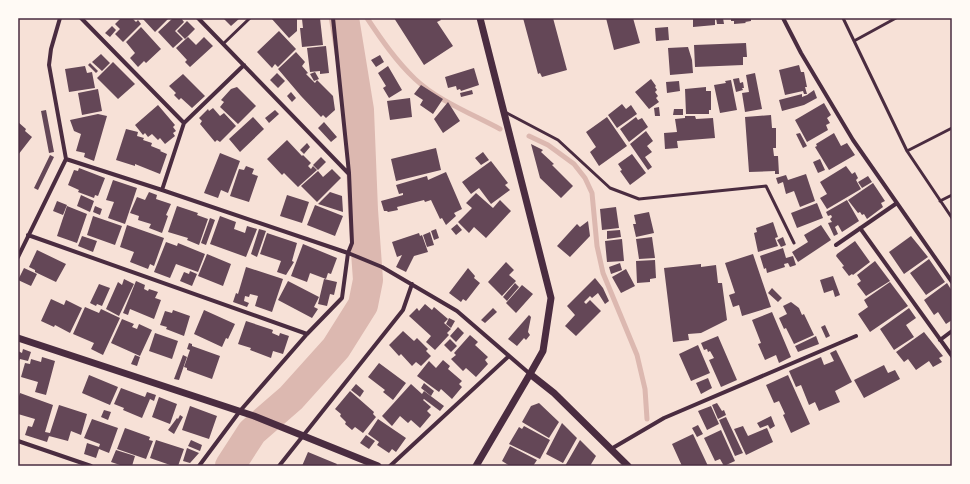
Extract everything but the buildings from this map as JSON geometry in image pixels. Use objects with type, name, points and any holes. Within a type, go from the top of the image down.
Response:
[{"type":"street","points":[[18,256],[66,159],[49,65],[51,49],[60,18]]},
{"type":"street","points":[[81,18],[184,123]]},
{"type":"street","points":[[198,18],[348,173]]},
{"type":"street","points":[[199,466],[240,411],[307,334],[342,298],[348,253],[352,243],[348,173],[333,18]]},
{"type":"street","points":[[476,466],[543,351],[551,298],[480,18]]},
{"type":"street","points":[[783,18],[801,53],[849,133],[952,282]]},
{"type":"street","points":[[162,190],[184,123],[244,65]]},
{"type":"street","points":[[66,159],[348,253],[382,267],[457,311],[554,393],[628,466]]},
{"type":"street","points":[[836,245],[897,203]]},
{"type":"street","points":[[860,228],[952,356]]},
{"type":"street","points":[[28,235],[307,334]]},
{"type":"street","points":[[279,466],[403,310],[412,284]]},
{"type":"street","points":[[940,340],[952,331]]},
{"type":"street","points":[[611,449],[664,418],[856,336]]},
{"type":"street","points":[[18,338],[240,411],[378,466]]},
{"type":"street","points":[[390,466],[509,356]]},
{"type":"street","points":[[18,441],[91,466]]},
{"type":"street","points":[[74,466],[76,461]]},
{"type":"lane","points":[[223,44],[250,18]]},
{"type":"lane","points":[[843,18],[907,151],[952,218]]},
{"type":"lane","points":[[854,41],[896,18]]},
{"type":"lane","points":[[504,111],[558,140],[610,188],[639,199],[766,186],[794,243]]},
{"type":"lane","points":[[907,151],[952,128]]},
{"type":"lane","points":[[940,201],[952,195]]},
{"type":"waterway","points":[[230,466],[252,432],[291,398],[336,348],[363,305],[368,280],[363,210],[359,110],[344,18]]},
{"type":"waterway","points":[[367,18],[395,57],[424,87],[444,100],[500,129]]},
{"type":"waterway","points":[[529,136],[548,145],[574,164],[585,178],[592,193],[597,246],[603,273],[637,355],[645,389],[647,419]]}]
